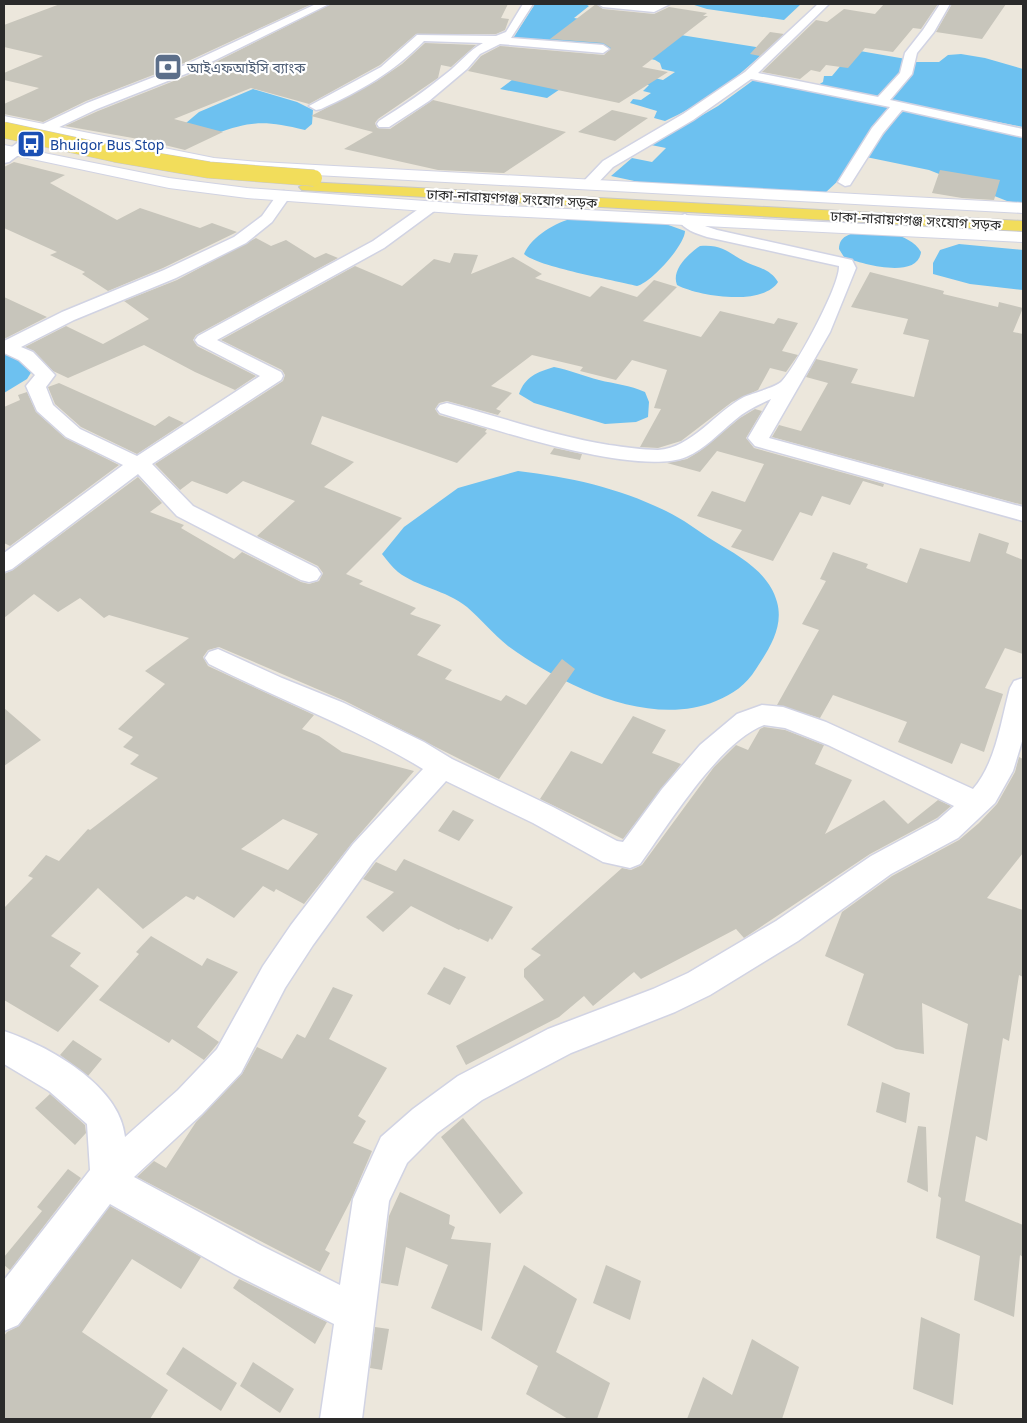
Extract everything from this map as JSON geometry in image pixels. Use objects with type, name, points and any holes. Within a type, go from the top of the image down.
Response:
[{"type":"main road","name":"ঢাকা-নারায়ণগঞ্জ সংযোগ সড়ক","points":[[4,130],[115,154],[208,170],[311,183]]},
{"type":"main road","name":"ঢাকা-নারায়ণগঞ্জ সংযোগ সড়ক","points":[[4,138],[138,167],[201,177],[1023,226]]},
{"type":"main road","name":"ঢাকা-নারায়ণগঞ্জ সংযোগ সড়ক","points":[[371,187],[1023,217]]},
{"type":"street","points":[[8,153],[46,128],[92,106],[189,68],[324,4]]},
{"type":"street","points":[[384,124],[424,98],[463,66],[476,51],[510,34],[528,4]]},
{"type":"street","points":[[603,4],[654,9],[665,4]]},
{"type":"street","points":[[588,185],[608,164],[688,117],[749,75],[824,4]]},
{"type":"street","points":[[882,101],[906,74],[911,53],[928,32],[945,4]]},
{"type":"street","points":[[316,106],[377,77],[397,62],[421,37],[497,40],[603,50]]},
{"type":"street","points":[[749,75],[974,120],[1023,134]]},
{"type":"street","points":[[845,182],[877,132],[899,105]]},
{"type":"street","points":[[4,120],[214,162],[371,187],[432,206],[1023,237]]},
{"type":"street","points":[[8,153],[170,183],[284,196],[371,187],[588,185],[1023,208]]},
{"type":"street","points":[[5,347],[68,316],[170,274],[240,240],[267,219],[284,196]]},
{"type":"street","points":[[4,564],[138,464],[274,376],[204,340],[284,294],[384,242],[410,225],[432,206]]},
{"type":"street","points":[[684,219],[696,228],[713,234],[846,263],[848,268],[840,294],[758,438],[762,442],[895,477],[1023,514]]},
{"type":"street","points":[[5,347],[26,356],[46,375],[36,386],[44,406],[73,433],[138,464],[149,472],[185,511],[308,574]]},
{"type":"street","points":[[447,409],[564,441],[653,456],[675,454],[694,445],[730,414],[754,400],[787,387]]},
{"type":"street","points":[[218,658],[273,685],[335,710],[414,750],[442,767],[543,815],[613,853],[630,855],[667,803],[717,743],[746,722],[761,715],[784,717],[854,744],[976,803]]},
{"type":"street","points":[[341,1419],[371,1199],[394,1150],[425,1121],[470,1088],[511,1065],[597,1025],[663,1001],[699,984],[750,955],[818,911],[840,892],[881,865],[948,829],[985,794],[999,771],[1007,749],[1023,688]]},
{"type":"street","points":[[4,1312],[109,1175],[190,1102],[229,1061],[274,977],[302,935],[363,853],[442,767]]},
{"type":"street","points":[[4,1048],[71,1086],[93,1103],[105,1121],[109,1144],[109,1175],[119,1189],[181,1224],[356,1314]]},
{"type":"water","points":[[535,4],[585,4],[589,6],[574,18],[756,47],[760,56],[716,92],[665,121],[654,118],[657,111],[630,103],[633,99],[641,100],[651,93],[643,91],[649,85],[633,82],[642,75],[663,80],[675,72],[662,69],[660,63],[655,60],[600,47],[512,40]]},
{"type":"water","points":[[691,4],[801,4],[784,20],[707,9]]},
{"type":"water","points":[[870,40],[860,51],[906,59],[905,70],[881,98],[818,85],[823,82],[824,76],[832,76],[842,64]]},
{"type":"water","points":[[961,54],[985,58],[1023,69],[1023,127],[887,100],[914,62],[939,62],[948,55]]},
{"type":"water","points":[[521,73],[569,83],[547,98],[500,89]]},
{"type":"water","points":[[755,79],[890,105],[891,108],[840,179],[824,194],[685,186],[639,182],[611,176],[632,158],[652,162],[666,148],[651,145],[718,106]]},
{"type":"water","points":[[253,89],[297,102],[313,110],[312,124],[305,130],[280,125],[250,124],[215,134],[186,123],[199,112]]},
{"type":"water","points":[[905,110],[1023,135],[1023,204],[1007,201],[929,170],[866,157],[897,117]]},
{"type":"water","points":[[574,218],[663,223],[685,231],[684,237],[674,254],[650,278],[637,286],[544,264],[524,254],[533,241],[545,231]]},
{"type":"water","points":[[859,232],[891,233],[915,245],[921,252],[918,261],[910,266],[888,268],[844,257],[839,249],[845,237],[851,234]]},
{"type":"water","points":[[959,244],[1023,250],[1023,290],[970,284],[933,274],[933,263],[940,250]]},
{"type":"water","points":[[700,246],[726,250],[748,263],[769,272],[778,282],[770,290],[746,297],[715,296],[677,285],[676,274],[678,268],[690,253]]},
{"type":"water","points":[[4,351],[21,357],[32,371],[27,379],[4,393]]},
{"type":"water","points":[[554,367],[645,392],[649,402],[648,417],[636,422],[605,424],[534,403],[519,394],[528,379]]},
{"type":"water","points":[[518,471],[575,480],[612,490],[648,503],[678,518],[733,553],[760,573],[773,591],[779,611],[779,620],[770,646],[748,680],[733,692],[716,701],[690,708],[663,710],[607,699],[580,688],[530,661],[508,646],[459,601],[406,577],[396,570],[382,554],[404,527],[458,488]]},
{"type":"building","points":[[60,4],[312,4],[184,63],[86,101],[43,122],[4,114],[4,104],[39,88],[4,80],[4,73],[43,56],[4,47],[4,25]]},
{"type":"building","points":[[331,4],[508,4],[501,18],[509,19],[505,30],[496,34],[416,34],[380,65],[309,104],[251,88],[174,119],[223,132],[185,150],[144,140],[65,126],[194,73]]},
{"type":"building","points":[[596,4],[603,9],[654,14],[669,7],[707,13],[703,16],[708,16],[642,67],[668,72],[619,103],[468,71],[481,56],[500,46],[604,55],[611,48],[603,43],[550,39]]},
{"type":"building","points":[[884,4],[938,4],[921,29],[913,28],[893,52],[865,48],[848,68],[826,65],[820,72],[811,70],[800,79],[762,72],[816,20],[827,22],[844,9],[875,14]]},
{"type":"building","points":[[952,4],[1006,4],[982,39],[936,32]]},
{"type":"building","points":[[770,32],[784,34],[760,56],[750,54]]},
{"type":"building","points":[[425,43],[476,45],[451,67],[441,65],[438,78],[378,119],[375,123],[377,128],[390,129],[433,100],[566,132],[504,173],[438,170],[344,149],[373,132],[311,116],[377,81],[402,64]]},
{"type":"building","points":[[612,110],[648,118],[615,141],[578,132]]},
{"type":"building","points":[[14,162],[65,175],[50,183],[117,220],[140,208],[200,228],[212,223],[237,232],[163,268],[108,291],[82,274],[85,272],[50,255],[57,252],[4,228],[4,167]]},
{"type":"building","points":[[940,170],[1000,180],[994,200],[962,198],[932,193]]},
{"type":"building","points":[[256,238],[271,246],[286,240],[315,258],[326,253],[338,258],[196,335],[193,340],[197,346],[256,376],[235,390],[195,372],[144,345],[68,378],[53,371],[34,351],[25,347],[66,326],[103,344],[149,319],[124,301],[177,280]]},
{"type":"building","points":[[454,253],[478,255],[471,274],[513,257],[542,274],[535,278],[590,297],[601,286],[637,297],[654,280],[677,287],[643,321],[701,337],[720,311],[774,324],[778,318],[798,323],[782,351],[798,355],[786,372],[770,368],[758,390],[732,402],[681,441],[658,448],[640,447],[661,409],[654,408],[667,370],[632,360],[616,380],[580,371],[583,367],[532,355],[491,386],[512,393],[496,409],[501,411],[498,415],[447,401],[439,403],[435,409],[439,415],[487,429],[485,432],[487,433],[457,463],[322,416],[311,444],[354,462],[324,487],[402,518],[346,574],[363,581],[359,584],[416,608],[410,614],[441,625],[417,655],[452,670],[445,679],[501,701],[506,695],[526,705],[562,659],[575,669],[499,779],[345,701],[219,647],[208,650],[203,657],[208,666],[314,715],[302,729],[319,736],[342,752],[414,771],[352,843],[304,904],[276,889],[274,892],[263,886],[234,918],[197,896],[194,900],[186,896],[143,929],[98,888],[51,936],[81,953],[70,966],[99,986],[58,1032],[4,1000],[4,908],[33,878],[28,876],[46,855],[59,861],[88,829],[90,830],[158,778],[130,764],[139,755],[123,747],[133,737],[118,729],[165,684],[145,671],[189,638],[109,615],[104,618],[80,598],[58,612],[34,594],[4,618],[4,574],[13,570],[138,477],[162,503],[150,512],[184,525],[181,528],[234,559],[242,552],[301,582],[309,584],[319,581],[323,573],[318,566],[257,536],[295,501],[243,481],[227,494],[192,481],[180,490],[155,464],[283,381],[285,375],[282,370],[221,340],[355,266],[402,286],[434,259],[450,263]],"holes":[[[283,819],[318,834],[288,870],[241,849]]]},
{"type":"building","points":[[870,272],[944,291],[943,294],[998,307],[999,302],[1023,308],[1013,332],[1023,334],[1023,505],[772,437],[779,425],[801,431],[828,383],[806,377],[816,359],[858,369],[851,383],[914,397],[929,340],[903,334],[908,319],[851,307]]},
{"type":"building","points":[[4,297],[47,317],[4,339]]},
{"type":"building","points":[[59,383],[155,426],[169,416],[184,423],[137,454],[81,427],[55,404],[48,387]]},
{"type":"building","points":[[27,392],[36,412],[65,438],[119,465],[10,546],[4,543],[4,407],[20,400],[18,395]]},
{"type":"building","points":[[755,409],[762,411],[746,438],[754,448],[884,484],[883,487],[863,481],[850,505],[822,496],[812,516],[800,512],[773,561],[731,547],[742,530],[697,516],[712,491],[745,502],[764,464],[717,451],[700,472],[667,463],[687,459],[700,451],[740,418]]},
{"type":"building","points":[[554,448],[582,454],[580,460],[550,454]]},
{"type":"building","points":[[979,533],[1009,543],[1006,553],[1023,560],[1023,654],[1005,648],[985,688],[1003,694],[984,752],[961,743],[952,764],[898,742],[907,722],[833,695],[820,718],[777,705],[819,630],[802,624],[826,581],[820,579],[833,552],[868,564],[866,568],[907,583],[920,548],[970,562]]},
{"type":"building","points":[[4,708],[41,740],[4,766]]},
{"type":"building","points":[[633,716],[666,730],[652,753],[681,764],[623,839],[540,799],[571,751],[602,764]]},
{"type":"building","points":[[764,727],[785,730],[824,745],[815,764],[852,780],[825,834],[884,800],[908,824],[938,800],[951,806],[937,818],[870,854],[744,938],[736,929],[641,979],[634,972],[593,1006],[584,996],[559,1017],[466,1065],[456,1046],[544,1000],[524,977],[524,969],[541,955],[531,949],[622,868],[631,870],[642,865],[714,767],[736,745],[748,750],[760,729]]},
{"type":"building","points":[[1019,757],[1023,759],[1023,853],[987,898],[1023,910],[1023,977],[1019,975],[1009,1041],[1003,1038],[987,1141],[976,1136],[965,1201],[1023,1225],[1023,1257],[1020,1255],[1014,1317],[974,1300],[980,1256],[936,1238],[941,1198],[938,1196],[968,1024],[922,1003],[924,1054],[896,1049],[847,1025],[864,974],[825,956],[842,912],[892,876],[959,840],[979,823],[997,804],[1015,772]]},
{"type":"building","points":[[453,810],[474,820],[459,841],[438,831]]},
{"type":"building","points":[[404,859],[513,907],[492,940],[490,938],[488,942],[459,930],[411,906],[383,932],[366,917],[394,892],[363,879],[376,862],[396,871]]},
{"type":"building","points":[[151,936],[202,966],[207,958],[238,972],[197,1027],[219,1042],[204,1060],[172,1039],[169,1043],[99,1000],[139,954],[136,952]]},
{"type":"building","points":[[444,967],[466,977],[450,1005],[427,994]]},
{"type":"building","points":[[333,987],[353,995],[329,1039],[387,1068],[358,1116],[366,1121],[353,1143],[372,1151],[351,1200],[325,1250],[330,1253],[320,1272],[137,1177],[154,1161],[166,1168],[196,1122],[242,1074],[257,1047],[282,1059],[297,1034],[305,1038]]},
{"type":"building","points":[[73,1040],[102,1059],[88,1076],[60,1055]]},
{"type":"building","points":[[882,1082],[910,1093],[906,1123],[876,1112]]},
{"type":"building","points":[[50,1094],[85,1125],[86,1133],[75,1145],[35,1108]]},
{"type":"building","points":[[463,1118],[523,1193],[500,1214],[441,1137]]},
{"type":"building","points":[[918,1126],[926,1127],[928,1192],[907,1182]]},
{"type":"building","points":[[68,1169],[81,1178],[10,1270],[4,1265],[4,1257],[42,1211],[37,1207]]},
{"type":"building","points":[[400,1192],[450,1215],[449,1224],[455,1227],[451,1239],[491,1243],[482,1331],[431,1308],[448,1265],[406,1247],[398,1286],[381,1283],[389,1216]]},
{"type":"building","points":[[110,1206],[201,1257],[181,1289],[132,1259],[82,1332],[168,1390],[150,1419],[4,1419],[4,1336],[7,1332],[19,1326]]},
{"type":"building","points":[[524,1265],[577,1299],[556,1352],[610,1383],[597,1419],[568,1419],[526,1394],[538,1366],[491,1338]]},
{"type":"building","points":[[606,1265],[641,1281],[630,1320],[593,1303]]},
{"type":"building","points":[[239,1279],[327,1322],[315,1344],[233,1288]]},
{"type":"building","points":[[921,1317],[960,1334],[953,1405],[913,1389]]},
{"type":"building","points":[[375,1327],[389,1329],[382,1370],[370,1368]]},
{"type":"building","points":[[752,1339],[799,1367],[782,1419],[687,1419],[703,1377],[732,1395]]},
{"type":"building","points":[[183,1347],[237,1383],[221,1411],[166,1374]]},
{"type":"building","points":[[253,1362],[294,1389],[280,1413],[240,1386]]},
{"type":"place","name":"আইএফআইসি ব্যাংক","points":[[168,67]]},
{"type":"place","name":"Bhuigor Bus Stop","points":[[31,144]]}]
